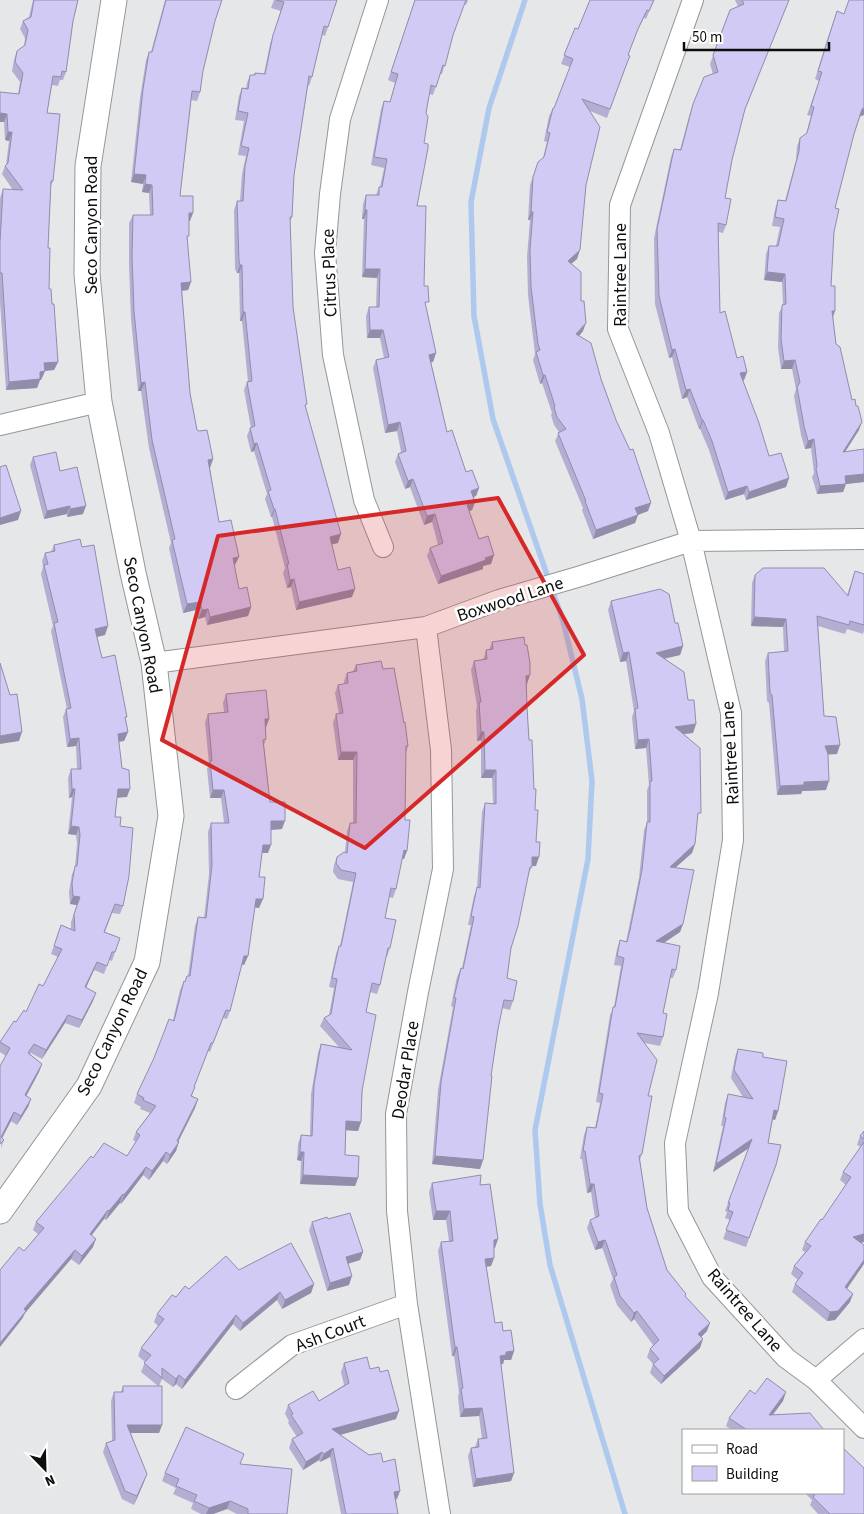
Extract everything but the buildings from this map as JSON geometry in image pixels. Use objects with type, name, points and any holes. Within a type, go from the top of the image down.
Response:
[{"type":"street","name":"Seco Canyon Road","points":[[0,1211],[89,1086],[147,962],[171,816],[154,663],[133,572],[99,402],[88,274],[88,166],[114,0]]},
{"type":"street","name":"Citrus Place","points":[[378,0],[340,119],[330,194],[326,253],[333,355],[364,500],[383,547]]},
{"type":"street","name":"Raintree Lane","points":[[693,0],[620,205],[618,329],[658,433],[691,541],[731,714],[733,840],[708,994],[675,1143],[678,1211],[712,1277],[786,1358],[816,1380],[864,1428]]},
{"type":"street","points":[[0,425],[99,402]]},
{"type":"street","name":"Boxwood Lane","points":[[154,663],[426,626],[499,600],[691,541],[864,539]]},
{"type":"street","name":"Deodar Place","points":[[426,626],[441,750],[443,869],[396,1114],[397,1211],[407,1304],[440,1514]]},
{"type":"street","name":"Ash Court","points":[[236,1389],[292,1346],[407,1304]]},
{"type":"street","points":[[816,1380],[864,1339]]},
{"type":"highlighted area","points":[[498,498],[584,655],[365,848],[162,740],[218,536]]},
{"type":"waterway","points":[[525,0],[489,108],[471,202],[474,316],[493,419],[563,621],[582,699],[592,781],[588,859],[535,1130],[540,1204],[550,1265],[625,1514]]}]
